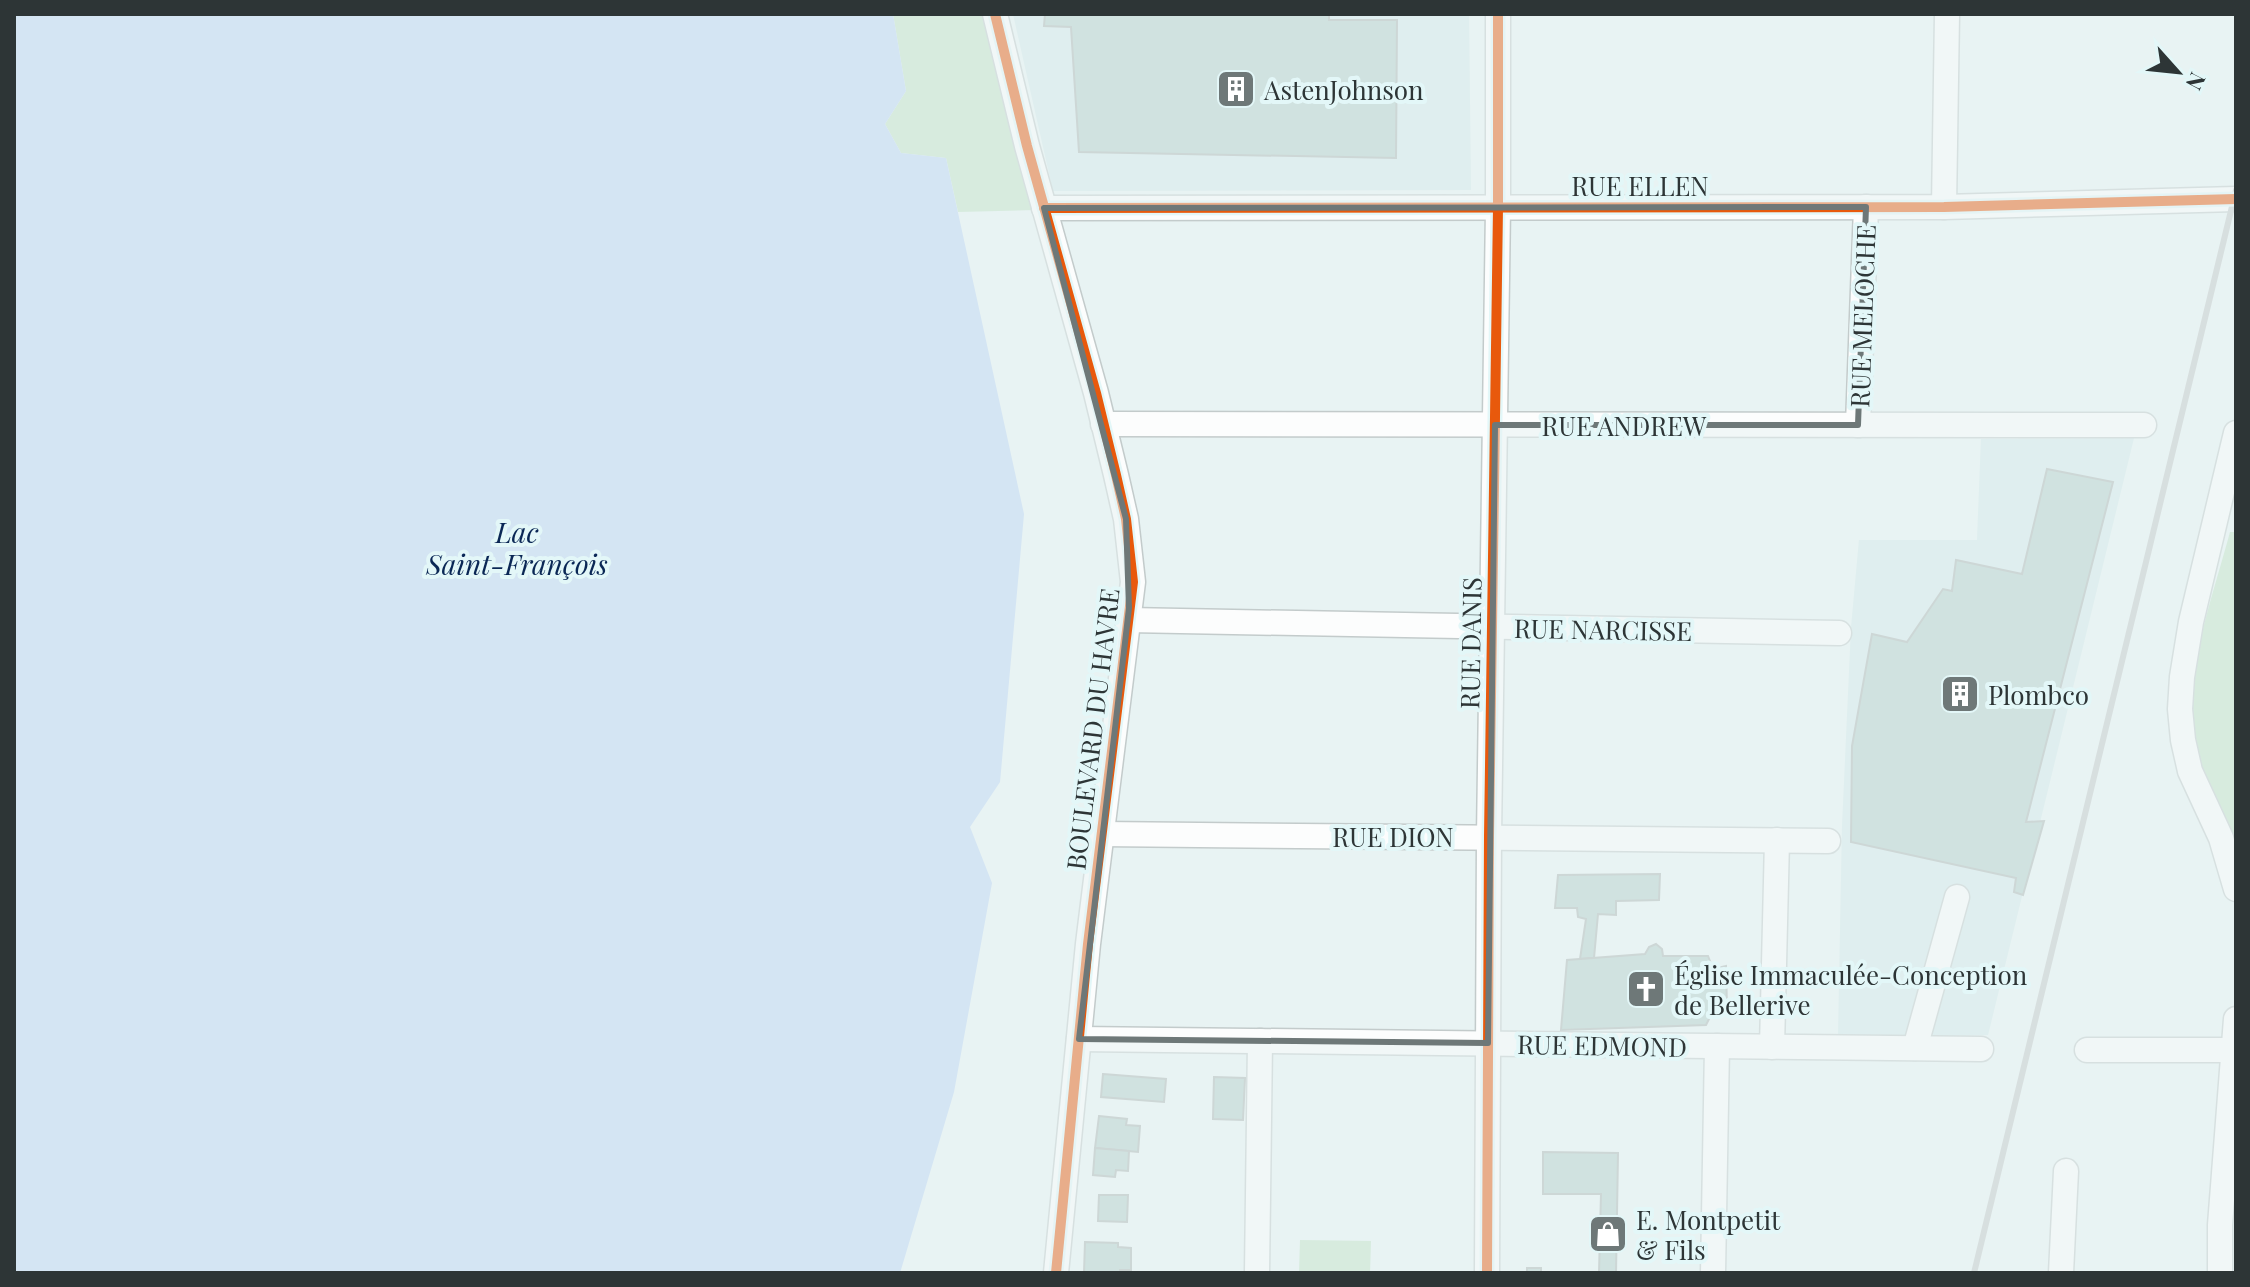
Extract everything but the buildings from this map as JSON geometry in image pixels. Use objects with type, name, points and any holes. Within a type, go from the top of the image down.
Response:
[{"type":"street","name":"BOULEVARD DU HAVRE","points":[[995,14],[1103,424],[1126,519],[1133,582],[1101,834],[1056,1273]]},
{"type":"street","name":"RUE DANIS","points":[[1487,1273],[1498,14]]},
{"type":"street","points":[[1944,207],[1947,14]]},
{"type":"street","name":"RUE ELLEN","points":[[1044,208],[1944,207],[2236,199]]},
{"type":"street","name":"RUE MELOCHE","points":[[1858,425],[1866,207]]},
{"type":"street","name":"RUE ANDREW","points":[[1103,424],[2144,425]]},
{"type":"street","points":[[2236,433],[2191,622],[2180,709],[2190,771],[2228,838],[2236,889]]},
{"type":"street","name":"RUE NARCISSE","points":[[1128,620],[1839,633]]},
{"type":"street","name":"RUE DION","points":[[1101,834],[1828,841]]},
{"type":"street","points":[[1772,1047],[1777,840]]},
{"type":"street","points":[[1915,1048],[1957,897]]},
{"type":"street","points":[[2220,1273],[2228,1226],[2236,1019]]},
{"type":"street","name":"RUE EDMOND","points":[[1079,1039],[1981,1049]]},
{"type":"street","points":[[1257,1273],[1260,1041]]},
{"type":"street","points":[[1713,1273],[1717,1046]]},
{"type":"street","points":[[2087,1050],[2234,1050]]},
{"type":"street","points":[[2061,1273],[2066,1171]]},
{"type":"highlighted area","points":[[1866,207],[1858,425],[1495,425],[1488,1043],[1079,1039],[1129,608],[1126,519],[1044,208]]},
{"type":"shaded area","points":[[1013,14],[1469,14],[1471,190],[1053,191]]},
{"type":"shaded area","points":[[2134,438],[1988,1035],[1838,1038],[1842,827],[1851,628],[1859,540],[1977,540],[1981,439]]},
{"type":"green space","points":[[893,14],[986,14],[1035,210],[958,212],[946,158],[901,153],[885,124],[906,91]]},
{"type":"green space","points":[[2230,532],[2236,532],[2236,838],[2221,838],[2195,768],[2190,740],[2190,711],[2198,650]]},
{"type":"green space","points":[[1300,1240],[1371,1241],[1370,1273],[1299,1273]]},
{"type":"water","name":"Lac Saint-François","points":[[14,14],[893,14],[906,91],[885,124],[901,153],[946,158],[1024,514],[1000,782],[970,827],[992,883],[954,1092],[900,1273],[14,1273]]},
{"type":"railway","points":[[1974,1273],[2236,190]]},
{"type":"cycle path","points":[[995,14],[1027,146],[1116,475],[1126,519],[1133,582],[1088,944],[1056,1273]]},
{"type":"cycle path","points":[[1487,1273],[1498,14]]},
{"type":"cycle path","points":[[1044,208],[1944,207],[2236,199]]},
{"type":"place","name":"AstenJohnson","points":[[1236,89]]},
{"type":"place","name":"Plombco","points":[[1960,694]]},
{"type":"place","name":"Église Immaculée-Conception de Bellerive","points":[[1646,989]]},
{"type":"place","name":"E. Montpetit & Fils","points":[[1608,1234]]}]
